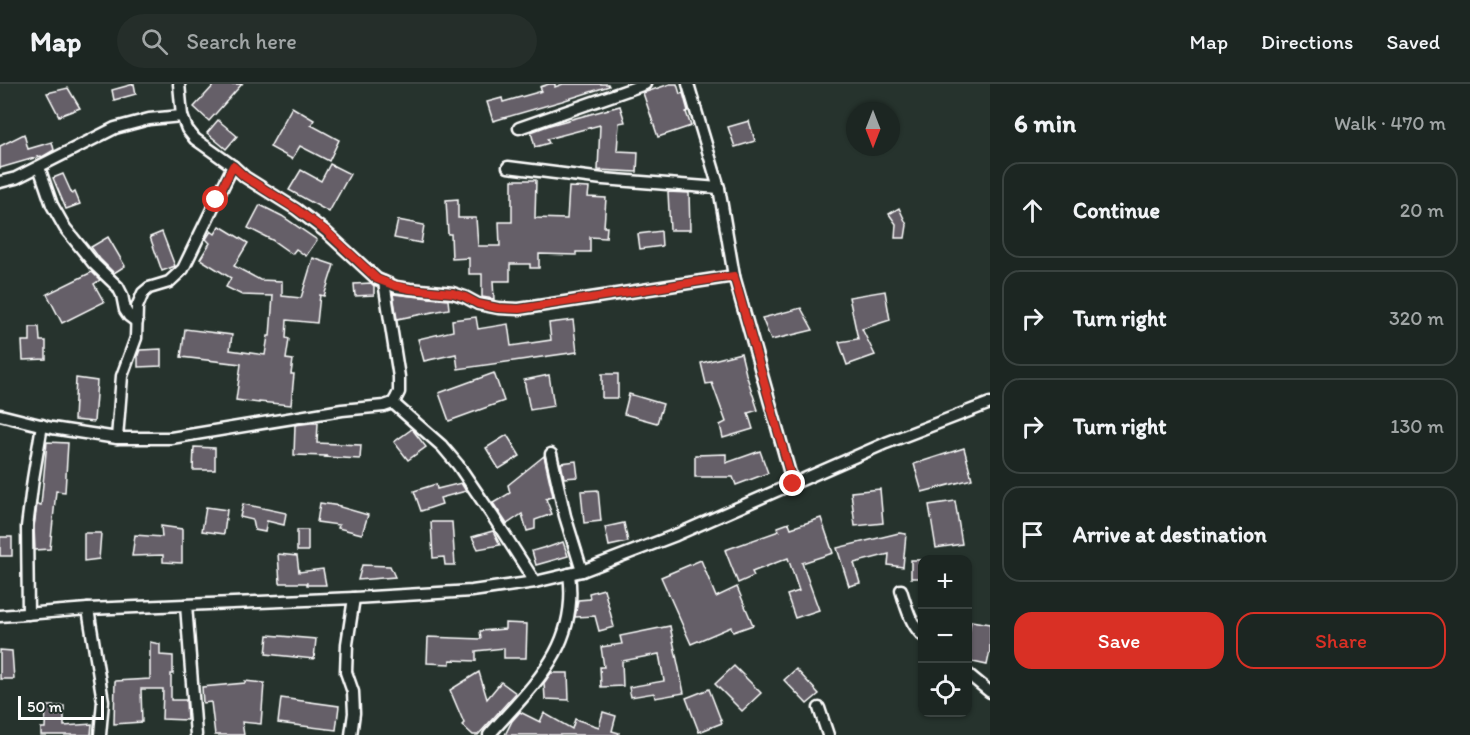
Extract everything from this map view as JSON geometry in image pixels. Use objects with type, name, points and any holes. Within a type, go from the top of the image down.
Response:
[{"type":"street","points":[[179,84],[182,116],[187,129],[195,139],[245,177],[326,231],[377,279],[384,282],[410,289],[453,293],[478,304],[519,309],[734,276]]},
{"type":"street","points":[[519,128],[645,84]]},
{"type":"street","points":[[688,84],[719,188],[734,276],[793,484]]},
{"type":"street","points":[[0,182],[16,178],[115,128],[149,119],[182,116]]},
{"type":"street","points":[[117,438],[122,376],[136,338],[137,307],[143,293],[149,288],[169,282],[183,269],[233,166]]},
{"type":"street","points":[[39,167],[52,205],[65,228],[94,264],[118,287],[125,310],[137,322]]},
{"type":"street","points":[[508,167],[603,179],[719,188]]},
{"type":"street","points":[[0,415],[117,438],[171,438],[393,403],[399,392],[399,377],[384,282]]},
{"type":"street","points":[[393,403],[442,446],[458,465],[535,582]]},
{"type":"street","points":[[0,616],[88,609],[472,591],[535,582],[582,571],[676,535],[886,443],[990,403]]},
{"type":"street","points":[[28,614],[27,527],[42,425]]},
{"type":"street","points":[[551,454],[565,516],[582,571]]},
{"type":"street","points":[[489,735],[546,670],[561,642],[569,620],[571,591],[569,574]]},
{"type":"street","points":[[901,590],[918,631]]},
{"type":"street","points":[[351,735],[354,713],[353,692],[346,672],[347,644],[354,598]]},
{"type":"street","points":[[186,605],[196,735]]},
{"type":"street","points":[[88,609],[103,701],[100,735]]},
{"type":"street","points":[[972,677],[990,692]]},
{"type":"street","points":[[819,708],[828,735]]},
{"type":"building","points":[[134,84],[136,94],[114,100],[112,90]]},
{"type":"building","points":[[215,84],[242,84],[209,121],[194,107]]},
{"type":"building","points":[[555,84],[555,87],[563,84],[608,84],[609,86],[493,121],[487,102],[502,98],[503,102],[542,91],[540,87]]},
{"type":"building","points":[[677,84],[680,94],[683,93],[691,126],[658,137],[643,93]]},
{"type":"building","points":[[68,88],[80,108],[59,116],[47,93]]},
{"type":"building","points":[[620,106],[625,122],[619,123],[617,151],[638,152],[637,172],[598,170],[600,125],[547,139],[549,143],[535,147],[531,132]]},
{"type":"building","points":[[292,107],[314,120],[311,125],[339,140],[329,161],[300,146],[292,159],[270,147]]},
{"type":"building","points":[[218,120],[237,136],[226,149],[207,133]]},
{"type":"building","points":[[749,121],[755,141],[735,147],[728,127]]},
{"type":"building","points":[[24,134],[28,149],[52,142],[54,150],[42,157],[0,168],[0,146]]},
{"type":"building","points":[[330,164],[350,174],[329,212],[289,190],[301,170],[321,181]]},
{"type":"building","points":[[63,174],[72,194],[75,192],[80,204],[66,209],[53,178]]},
{"type":"building","points":[[512,180],[536,180],[535,218],[567,219],[569,187],[589,188],[588,197],[606,198],[604,227],[607,227],[606,238],[590,237],[590,252],[576,252],[576,255],[539,254],[539,268],[530,268],[530,264],[510,264],[510,281],[493,281],[494,299],[482,297],[482,274],[469,274],[469,258],[452,259],[446,200],[458,199],[458,218],[476,218],[478,246],[500,246],[499,222],[512,222]]},
{"type":"building","points":[[668,192],[689,193],[690,230],[670,230]]},
{"type":"building","points":[[260,205],[282,216],[317,240],[306,256],[296,249],[292,254],[272,240],[248,228]]},
{"type":"building","points":[[899,208],[907,225],[905,238],[895,238],[896,224],[889,214]]},
{"type":"building","points":[[398,220],[424,225],[421,243],[394,238]]},
{"type":"building","points":[[220,226],[248,243],[234,266],[260,280],[282,281],[282,296],[301,298],[313,258],[334,265],[324,296],[320,295],[317,323],[287,320],[286,338],[289,339],[286,359],[293,360],[291,374],[294,374],[291,405],[236,400],[241,364],[181,357],[185,329],[232,335],[230,350],[265,355],[268,336],[270,336],[273,296],[242,295],[226,287],[231,278],[200,259],[210,243],[206,239],[211,231],[215,234]]},
{"type":"building","points":[[661,231],[662,246],[640,249],[638,234]]},
{"type":"building","points":[[162,232],[175,266],[162,271],[150,237]]},
{"type":"building","points":[[108,237],[125,266],[114,273],[91,247]]},
{"type":"building","points":[[92,272],[100,280],[94,284],[104,302],[62,323],[47,294]]},
{"type":"building","points":[[371,283],[374,286],[374,295],[355,296],[354,284]]},
{"type":"building","points":[[885,291],[890,320],[862,329],[875,355],[847,365],[839,342],[858,339],[849,297]]},
{"type":"building","points":[[393,294],[448,300],[449,309],[397,319]]},
{"type":"building","points":[[801,308],[813,330],[771,340],[762,318]]},
{"type":"building","points":[[476,317],[478,329],[508,324],[511,346],[551,340],[549,323],[573,320],[577,352],[458,369],[456,354],[424,361],[418,339],[453,331],[452,320]]},
{"type":"building","points":[[30,327],[39,327],[40,341],[46,341],[46,359],[23,360],[22,341],[30,341]]},
{"type":"building","points":[[161,349],[161,366],[138,367],[140,350]]},
{"type":"building","points":[[741,353],[758,410],[748,413],[753,429],[723,438],[720,425],[726,422],[712,383],[706,384],[701,363]]},
{"type":"building","points":[[494,373],[504,401],[449,421],[439,393]]},
{"type":"building","points":[[602,374],[618,374],[618,398],[602,398]]},
{"type":"building","points":[[549,375],[554,406],[530,410],[524,380]]},
{"type":"building","points":[[76,378],[97,381],[94,422],[74,420]]},
{"type":"building","points":[[629,394],[663,404],[657,423],[624,414]]},
{"type":"building","points":[[318,423],[317,443],[361,445],[360,459],[294,455],[295,425]]},
{"type":"building","points":[[412,429],[426,447],[408,460],[394,442]]},
{"type":"building","points":[[507,435],[520,456],[499,469],[486,448]]},
{"type":"building","points":[[47,442],[68,443],[65,492],[56,491],[50,549],[35,550],[34,527],[37,504],[41,505]]},
{"type":"building","points":[[194,447],[215,448],[215,470],[193,470]]},
{"type":"building","points":[[964,448],[972,479],[922,492],[914,464]]},
{"type":"building","points":[[760,451],[768,473],[736,485],[733,477],[695,477],[695,455],[726,454],[726,463]]},
{"type":"building","points":[[544,456],[553,496],[546,499],[552,514],[535,520],[535,529],[527,531],[522,514],[507,524],[493,503],[510,493],[508,485]]},
{"type":"building","points":[[576,461],[578,477],[564,478],[561,463]]},
{"type":"building","points":[[461,483],[466,491],[440,498],[442,504],[421,511],[414,491],[436,484],[437,489]]},
{"type":"building","points":[[880,489],[883,523],[855,526],[851,492]]},
{"type":"building","points":[[598,490],[601,521],[584,523],[581,491]]},
{"type":"building","points":[[955,501],[962,544],[936,548],[929,505]]},
{"type":"building","points":[[320,503],[340,506],[368,515],[362,534],[338,528],[339,525],[317,522]]},
{"type":"building","points":[[243,504],[286,513],[284,525],[267,521],[265,532],[255,530],[253,520],[240,517]]},
{"type":"building","points":[[206,507],[227,510],[224,534],[202,531]]},
{"type":"building","points":[[821,518],[833,553],[802,563],[819,610],[795,618],[787,595],[799,591],[788,558],[752,572],[754,576],[738,583],[725,550],[779,531],[778,527],[789,523],[791,528]]},
{"type":"building","points":[[431,522],[452,522],[455,565],[445,565],[444,557],[433,558]]},
{"type":"building","points":[[624,523],[628,542],[609,546],[605,527]]},
{"type":"building","points":[[161,526],[182,529],[182,563],[163,562],[163,555],[132,556],[135,535],[162,537]]},
{"type":"building","points":[[297,530],[308,530],[308,551],[297,551]]},
{"type":"building","points":[[493,531],[500,545],[478,549],[472,537]]},
{"type":"building","points":[[84,533],[101,533],[99,559],[84,561]]},
{"type":"building","points":[[899,533],[906,534],[903,567],[888,565],[889,554],[854,563],[860,583],[849,586],[837,548]]},
{"type":"building","points":[[0,537],[12,537],[12,556],[0,556]]},
{"type":"building","points":[[563,542],[568,556],[536,565],[532,551]]},
{"type":"building","points":[[278,554],[297,556],[299,572],[323,569],[326,585],[280,583]]},
{"type":"building","points":[[701,560],[716,597],[737,587],[753,625],[733,632],[731,627],[691,644],[661,577]]},
{"type":"building","points":[[911,560],[918,560],[918,578],[911,578]]},
{"type":"building","points":[[362,565],[390,566],[395,577],[358,580]]},
{"type":"building","points":[[604,589],[614,627],[599,631],[595,616],[575,617],[578,600],[590,599],[589,593]]},
{"type":"building","points":[[972,621],[990,624],[990,651],[987,665],[972,662]]},
{"type":"building","points":[[505,623],[527,624],[526,658],[504,658],[504,648],[476,651],[476,661],[450,660],[450,664],[427,663],[428,637],[481,639],[480,631],[505,629]]},
{"type":"building","points":[[670,626],[684,693],[655,698],[654,693],[631,697],[629,687],[664,681],[659,654],[622,661],[623,686],[601,687],[600,667],[604,667],[601,647],[622,644],[620,636]]},
{"type":"building","points":[[268,635],[316,639],[314,659],[266,654]]},
{"type":"building","points":[[150,642],[160,644],[160,655],[173,656],[171,700],[186,700],[187,720],[162,719],[163,689],[141,689],[142,722],[114,724],[115,681],[150,679]]},
{"type":"building","points":[[0,650],[12,651],[14,679],[0,679]]},
{"type":"building","points":[[734,666],[761,693],[742,711],[715,684]]},
{"type":"building","points":[[796,669],[819,694],[807,704],[784,680]]},
{"type":"building","points":[[479,672],[487,699],[501,682],[516,693],[478,735],[473,735],[462,725],[464,723],[450,690]]},
{"type":"building","points":[[551,673],[568,673],[569,700],[545,699],[544,683]]},
{"type":"building","points":[[245,681],[264,683],[261,724],[242,722],[244,735],[215,735],[211,702],[203,703],[202,687],[245,683]]},
{"type":"building","points":[[709,689],[722,723],[699,732],[686,698]]},
{"type":"building","points":[[281,698],[339,706],[336,730],[278,723]]},
{"type":"building","points":[[46,706],[64,706],[64,726],[92,724],[91,735],[41,735],[41,728],[45,728]]},
{"type":"building","points":[[520,712],[540,722],[544,713],[572,729],[575,719],[599,727],[603,712],[616,716],[612,731],[619,733],[618,735],[505,735]]},
{"type":"route","points":[[216,200],[233,166],[245,177],[326,231],[377,279],[410,289],[453,293],[478,304],[498,308],[519,309],[546,306],[734,276],[793,484]]}]
